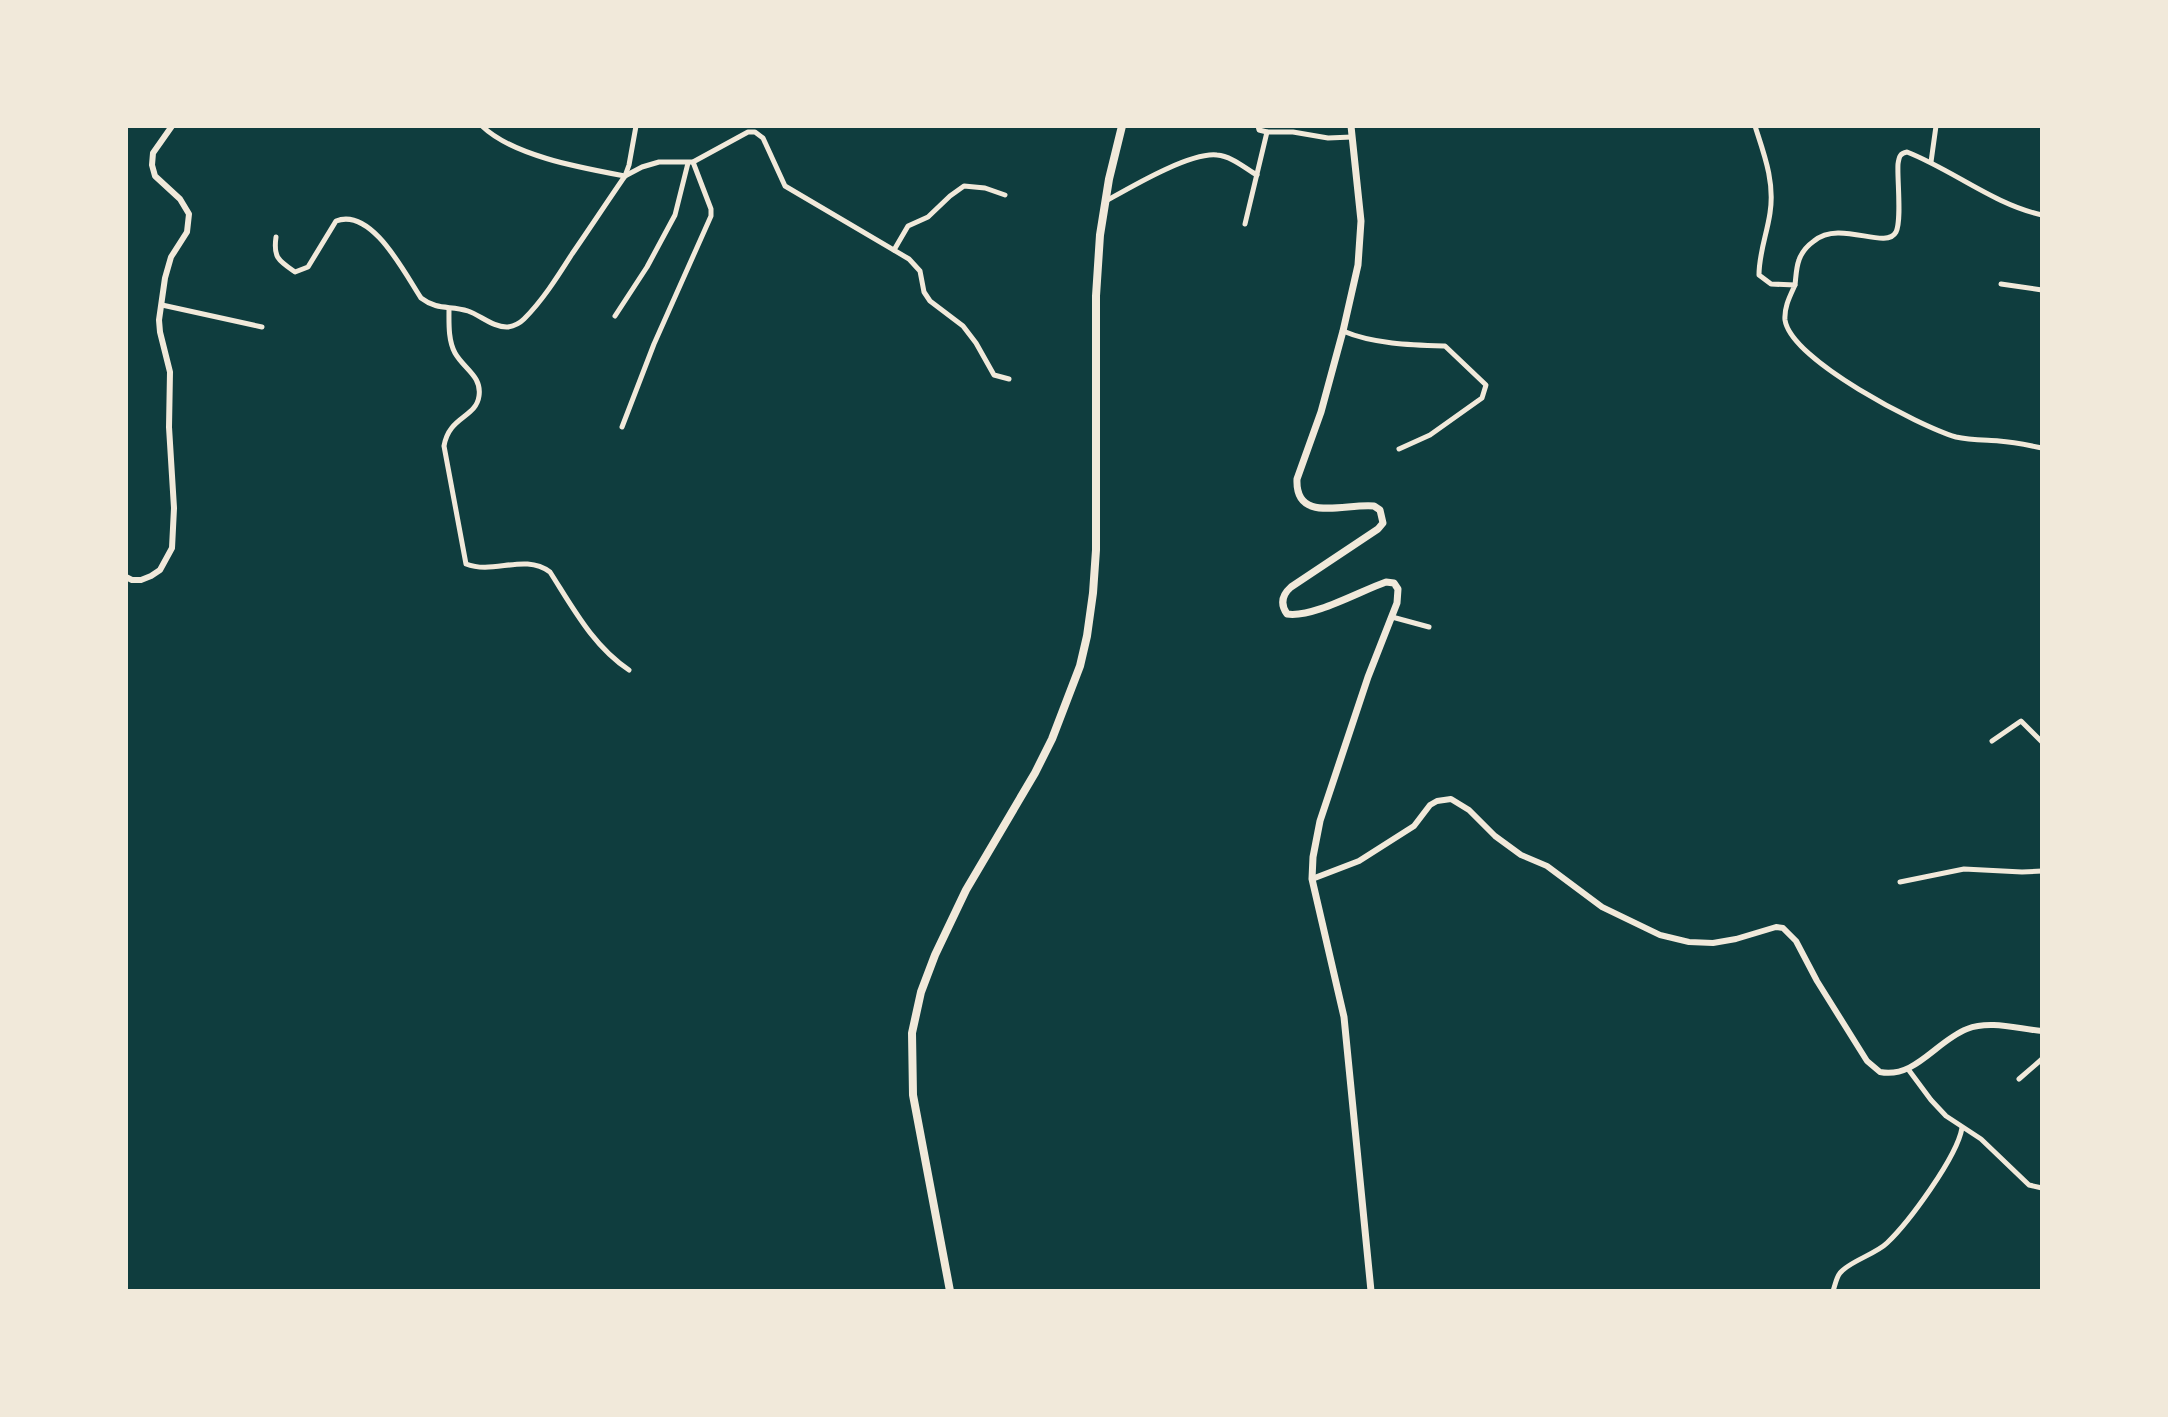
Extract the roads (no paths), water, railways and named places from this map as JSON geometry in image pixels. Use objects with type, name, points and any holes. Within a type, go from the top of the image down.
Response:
[{"type":"main road","points":[[950,1291],[913,1095],[912,1033],[921,992],[935,955],[966,890],[1052,739],[1080,666],[1087,636],[1096,550],[1096,296],[1100,235],[1122,126]]},
{"type":"main road","points":[[1351,126],[1361,236],[1355,283],[1321,412],[1297,479],[1297,491],[1302,502],[1312,507],[1374,506],[1380,510],[1383,523],[1287,591],[1282,602],[1287,614],[1308,613],[1386,582],[1394,583],[1399,595],[1320,821],[1312,879],[1344,1017],[1371,1291]]},
{"type":"street","points":[[126,577],[141,580],[151,576],[160,570],[172,548],[174,508],[169,427],[170,372],[159,320],[165,278],[171,257],[187,232],[189,214],[180,199],[155,176],[152,165],[153,153],[172,126]]},
{"type":"street","points":[[482,126],[493,136],[541,157],[625,176],[659,162],[691,162],[748,132],[755,132],[763,138],[785,186],[909,259],[920,271],[924,292],[930,301],[963,326],[994,375],[1009,379]]},
{"type":"street","points":[[276,237],[274,250],[279,260],[295,272],[308,267],[336,221],[347,218],[371,228],[421,298],[436,307],[472,312],[500,327],[511,326],[523,321],[552,285],[625,176],[636,126]]},
{"type":"street","points":[[1258,126],[1259,130],[1267,132],[1282,131],[1328,138],[1352,137]]},
{"type":"street","points":[[1755,126],[1772,189],[1759,275],[1771,284],[1795,285]]},
{"type":"street","points":[[1931,162],[1936,126]]},
{"type":"street","points":[[1245,224],[1267,132]]},
{"type":"street","points":[[2042,215],[2014,206],[1907,152],[1899,157],[1896,233],[1883,240],[1838,232],[1820,236],[1804,249],[1799,259],[1795,285],[1786,306],[1785,322],[1793,338],[1812,357],[1873,398],[1931,429],[1960,438],[2042,448]]},
{"type":"street","points":[[1105,202],[1183,163],[1205,156],[1219,155],[1257,175]]},
{"type":"street","points":[[615,316],[647,267],[675,215],[691,162]]},
{"type":"street","points":[[622,427],[654,344],[711,216],[711,209],[691,162]]},
{"type":"street","points":[[894,250],[908,226],[928,217],[964,186],[985,188],[1005,195]]},
{"type":"street","points":[[2001,284],[2042,290]]},
{"type":"street","points":[[162,305],[262,327]]},
{"type":"street","points":[[449,309],[454,353],[475,377],[479,392],[475,407],[448,430],[444,446],[466,564],[475,568],[528,563],[545,568],[594,640],[610,658],[629,670]]},
{"type":"street","points":[[1343,331],[1367,338],[1445,346],[1486,385],[1482,398],[1430,435],[1399,449]]},
{"type":"street","points":[[1391,617],[1429,627]]},
{"type":"street","points":[[1992,741],[2021,721],[2042,742]]},
{"type":"street","points":[[1312,879],[1359,861],[1414,826],[1430,805],[1451,799],[1469,810],[1510,848],[1547,866],[1602,907],[1660,935],[1689,942],[1713,943],[1776,927],[1783,928],[1796,941],[1817,981],[1873,1069],[1888,1074],[1899,1073],[1969,1028],[1983,1025],[2042,1031]]},
{"type":"street","points":[[1900,882],[1964,869],[2042,871]]},
{"type":"street","points":[[2019,1079],[2042,1059]]},
{"type":"street","points":[[1908,1069],[1931,1100],[1962,1128],[1981,1139],[2029,1185],[2042,1188]]},
{"type":"street","points":[[1833,1291],[1840,1272],[1886,1245],[1911,1214],[1939,1177],[1962,1128]]}]
